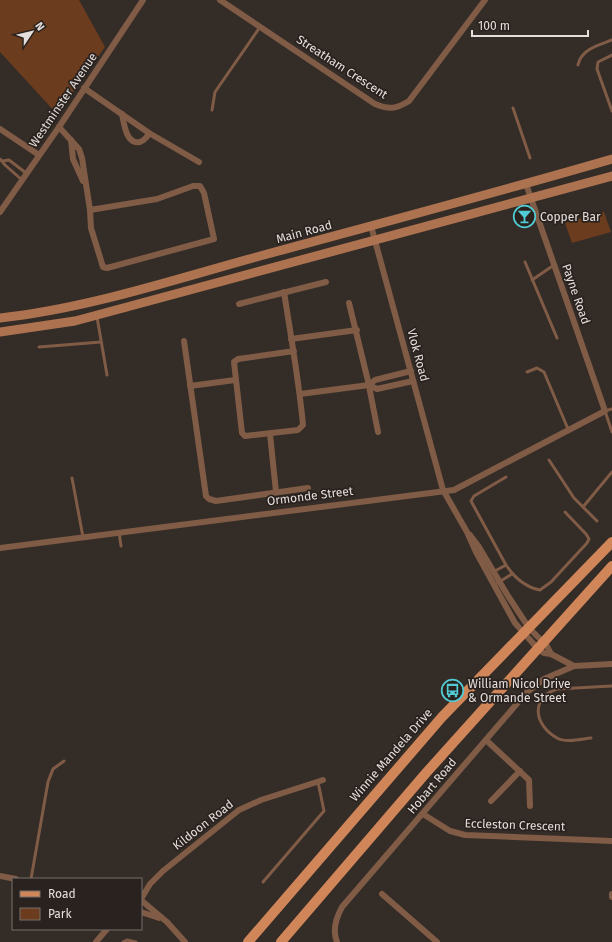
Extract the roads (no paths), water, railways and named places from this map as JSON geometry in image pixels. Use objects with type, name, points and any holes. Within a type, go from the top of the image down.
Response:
[{"type":"main road","name":"Main Road","points":[[0,318],[38,313],[86,302],[526,184],[612,159]]},
{"type":"main road","points":[[0,332],[75,321],[612,176]]},
{"type":"main road","name":"Winnie Mandela Drive","points":[[248,942],[442,716],[612,542]]},
{"type":"main road","points":[[281,942],[426,773],[612,566]]},
{"type":"street","name":"Westminster Avenue","points":[[0,212],[59,127],[143,0]]},
{"type":"street","name":"Streatham Crescent","points":[[220,0],[375,104],[389,109],[394,109],[409,101],[485,0]]},
{"type":"street","points":[[84,88],[149,133],[199,162]]},
{"type":"street","points":[[122,114],[127,135],[131,139],[136,142],[142,141],[149,133]]},
{"type":"street","points":[[59,127],[71,140],[73,159],[85,185],[94,240],[101,264],[105,268],[214,239],[204,193],[200,186],[193,186],[157,200],[90,210]]},
{"type":"street","points":[[0,129],[39,155]]},
{"type":"street","name":"Payne Road","points":[[526,184],[605,411]]},
{"type":"street","name":"Vlok Road","points":[[371,226],[443,490],[468,532]]},
{"type":"street","points":[[239,304],[326,282]]},
{"type":"street","points":[[284,292],[292,339],[294,352],[300,394],[302,427],[298,430],[249,437],[243,434],[234,363],[238,359],[294,352]]},
{"type":"street","points":[[349,303],[357,330],[378,432]]},
{"type":"street","points":[[292,339],[357,330]]},
{"type":"street","points":[[184,341],[206,496],[209,499],[216,500],[308,488]]},
{"type":"street","points":[[369,385],[374,380],[411,371]]},
{"type":"street","points":[[190,386],[235,380]]},
{"type":"street","points":[[300,394],[369,385],[377,389],[413,381]]},
{"type":"street","name":"Ormonde Street","points":[[0,548],[457,489],[568,429],[605,411]]},
{"type":"street","points":[[270,434],[276,492]]},
{"type":"street","points":[[468,532],[500,582],[526,631]]},
{"type":"street","points":[[468,532],[488,575],[526,631],[541,646],[544,653],[551,654],[574,666]]},
{"type":"street","name":"Hobart Road","points":[[337,942],[335,926],[337,916],[342,907],[516,704],[534,686],[553,675],[574,666],[612,664]]},
{"type":"street","points":[[486,740],[530,782],[530,806]]},
{"type":"street","points":[[491,801],[520,771]]},
{"type":"street","name":"Kildoon Road","points":[[142,888],[150,884],[171,864],[239,810],[320,781]]},
{"type":"street","name":"Eccleston Crescent","points":[[423,814],[450,831],[465,835],[612,840]]},
{"type":"street","points":[[0,876],[12,878]]},
{"type":"street","name":"Kildoon Road","points":[[142,899],[150,884]]},
{"type":"street","points":[[382,894],[437,942]]},
{"type":"street","points":[[142,902],[167,922],[185,942]]},
{"type":"street","points":[[142,912],[157,916],[167,922]]},
{"type":"street","points":[[96,942],[106,930]]},
{"type":"lane","points":[[212,110],[215,92],[260,27]]},
{"type":"lane","points":[[578,66],[586,52],[595,46],[612,40]]},
{"type":"lane","points":[[612,55],[598,62],[597,69],[612,111]]},
{"type":"lane","points":[[513,108],[530,158]]},
{"type":"lane","points":[[1,160],[9,160],[26,173]]},
{"type":"lane","points":[[1,160],[22,180]]},
{"type":"lane","points":[[525,262],[557,338]]},
{"type":"lane","points":[[532,280],[554,266]]},
{"type":"lane","points":[[96,315],[107,375]]},
{"type":"lane","points":[[39,347],[101,342]]},
{"type":"lane","points":[[527,372],[537,368],[544,372],[568,429]]},
{"type":"lane","points":[[612,409],[605,411],[612,432]]},
{"type":"lane","points":[[549,460],[574,498],[597,520]]},
{"type":"lane","points":[[583,507],[612,472]]},
{"type":"lane","points":[[506,477],[474,496],[471,501],[512,574],[530,588],[540,590],[551,582],[589,539],[565,512]]},
{"type":"lane","points":[[72,478],[83,537]]},
{"type":"lane","points":[[119,532],[121,546]]},
{"type":"lane","points":[[488,575],[506,565]]},
{"type":"lane","points":[[494,585],[512,574]]},
{"type":"lane","points":[[591,738],[567,740],[557,738],[544,726],[539,718],[538,708],[540,702],[547,694],[557,689],[612,686]]},
{"type":"lane","points":[[31,878],[48,782],[53,769],[64,761]]},
{"type":"lane","points":[[263,882],[324,811],[320,781]]},
{"type":"lane","points":[[122,942],[128,940],[136,942]]},
{"type":"place","name":"Copper Bar","points":[[525,217]]},
{"type":"place","name":"William Nicol Drive & Ormande Street","points":[[452,691]]}]
